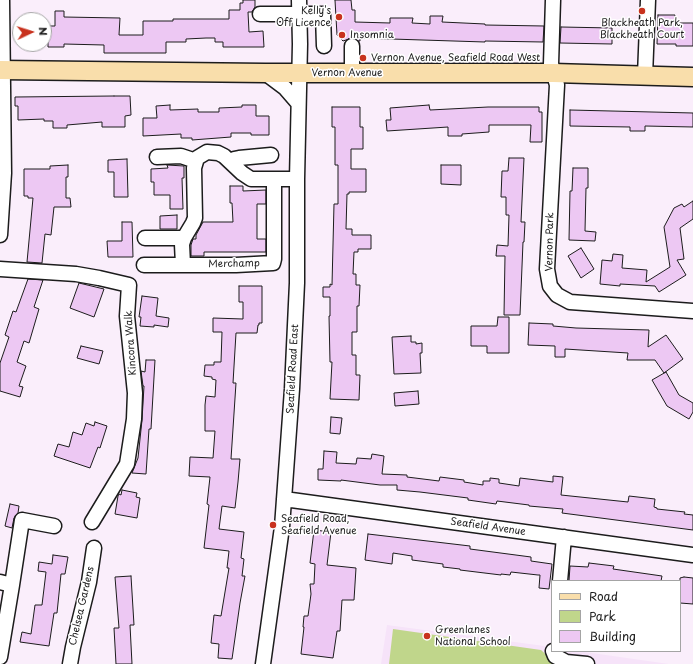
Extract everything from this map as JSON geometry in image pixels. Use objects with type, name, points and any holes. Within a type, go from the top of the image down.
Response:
[{"type":"main road","name":"Vernon Avenue","points":[[2,70],[265,73],[553,73],[693,77]]},
{"type":"street","points":[[0,235],[2,153],[2,0]]},
{"type":"street","name":"Vernon Park","points":[[553,0],[551,64],[556,85],[547,269],[550,286],[557,295],[570,302],[693,311]]},
{"type":"street","points":[[645,76],[648,0]]},
{"type":"street","points":[[260,14],[299,7],[323,14],[324,46]]},
{"type":"street","name":"Seafield Road East","points":[[263,664],[282,527],[292,389],[297,290],[299,7]]},
{"type":"street","points":[[352,46],[352,73]]},
{"type":"street","points":[[265,73],[285,88],[298,103]]},
{"type":"street","points":[[183,265],[182,244],[195,218],[194,168],[197,158],[207,152],[224,156],[242,173],[251,179],[297,179]]},
{"type":"street","points":[[231,162],[234,159],[239,158],[271,155]]},
{"type":"street","points":[[157,157],[181,156],[196,161]]},
{"type":"street","name":"Merchamp","points":[[144,265],[272,263],[274,259],[274,179]]},
{"type":"street","points":[[145,238],[184,238]]},
{"type":"street","name":"Kincora Walk","points":[[0,269],[76,274],[129,285],[127,316],[135,393],[134,419],[127,464],[92,522]]},
{"type":"street","name":"Seafield Avenue","points":[[284,499],[693,555]]},
{"type":"street","points":[[0,657],[6,583],[22,520],[54,526]]},
{"type":"street","points":[[560,580],[564,537]]},
{"type":"street","name":"Chelsea Gardens","points":[[70,664],[89,582],[94,548]]},
{"type":"street","points":[[554,652],[556,656],[566,662],[587,664]]},
{"type":"shaded area","name":"Greenlanes National School","points":[[387,625],[551,647],[551,652],[585,652],[669,664],[381,664]]},
{"type":"green space","name":"Greenlanes National School","points":[[393,629],[541,650],[554,662],[562,664],[389,664]]},
{"type":"building","points":[[243,0],[255,0],[255,7],[252,12],[248,12],[249,32],[263,31],[264,47],[223,47],[223,42],[215,42],[215,38],[206,38],[186,39],[186,42],[166,42],[166,53],[104,53],[104,45],[64,44],[64,47],[52,47],[52,26],[55,26],[55,11],[64,11],[64,17],[120,18],[119,35],[143,35],[143,21],[173,21],[173,19],[229,19],[229,10],[240,10],[240,3],[243,3]]},
{"type":"building","points":[[335,0],[351,0],[352,10],[355,10],[355,22],[390,23],[390,18],[413,18],[412,23],[430,24],[430,16],[443,16],[442,22],[485,25],[544,26],[543,42],[485,42],[360,38],[360,41],[352,38],[343,41],[337,35]]},
{"type":"building","points":[[658,15],[675,15],[675,23],[693,23],[693,46],[657,44]]},
{"type":"building","points":[[561,27],[612,28],[612,44],[560,43]]},
{"type":"building","points":[[130,96],[131,115],[125,116],[125,127],[102,127],[102,122],[67,125],[67,128],[53,128],[53,121],[44,121],[44,119],[18,120],[18,106],[15,106],[15,97]]},
{"type":"building","points":[[170,105],[170,110],[198,109],[198,112],[219,112],[219,108],[256,105],[256,116],[269,116],[269,135],[231,133],[231,137],[192,140],[192,138],[181,138],[181,134],[143,136],[143,118],[157,118],[156,106]]},
{"type":"building","points":[[429,105],[430,110],[488,107],[539,107],[539,112],[542,112],[542,142],[530,142],[531,125],[489,125],[489,132],[462,134],[462,136],[448,136],[448,127],[387,131],[386,120],[391,120],[390,108]]},
{"type":"building","points":[[332,107],[360,107],[360,127],[363,127],[363,149],[351,149],[351,169],[366,169],[366,192],[349,192],[349,194],[347,194],[346,229],[352,229],[352,235],[371,235],[371,249],[358,249],[358,252],[354,252],[353,274],[356,274],[356,285],[360,285],[359,306],[357,306],[357,332],[352,332],[352,355],[356,355],[356,375],[360,375],[359,400],[330,399],[332,362],[330,362],[330,297],[323,297],[323,287],[330,287],[330,284],[332,285],[334,204],[338,204],[338,165],[335,165],[335,127],[332,127]]},
{"type":"building","points":[[570,110],[693,113],[693,127],[645,126],[645,131],[630,131],[630,127],[570,126]]},
{"type":"building","points":[[509,158],[524,158],[521,222],[525,222],[520,315],[504,315],[505,256],[496,256],[497,245],[508,246],[509,215],[506,215],[506,197],[501,197],[502,171],[508,171]]},
{"type":"building","points":[[127,159],[128,197],[114,197],[114,172],[108,172],[108,160]]},
{"type":"building","points":[[68,165],[68,177],[66,177],[66,198],[70,198],[71,207],[54,207],[51,235],[45,234],[42,263],[27,262],[33,198],[24,196],[24,169],[50,169],[50,166]]},
{"type":"building","points":[[167,165],[184,166],[184,178],[182,178],[183,209],[170,209],[170,195],[154,195],[154,182],[151,182],[151,169],[168,168]]},
{"type":"building","points":[[441,165],[461,165],[461,185],[441,184]]},
{"type":"building","points":[[573,168],[588,168],[585,231],[596,232],[595,241],[569,240],[570,191],[572,191]]},
{"type":"building","points":[[230,186],[243,186],[243,191],[266,190],[266,204],[257,204],[257,239],[266,239],[266,252],[204,252],[204,256],[191,256],[191,245],[193,239],[196,239],[196,235],[203,222],[233,222],[232,203],[230,203]]},
{"type":"building","points":[[693,201],[693,219],[680,228],[684,259],[677,260],[686,275],[659,292],[655,286],[620,284],[620,286],[600,284],[602,260],[612,261],[613,254],[623,255],[622,268],[647,270],[646,282],[670,267],[664,227],[674,208],[682,204],[684,207]]},
{"type":"building","points":[[177,215],[177,229],[160,229],[160,216]]},
{"type":"building","points":[[122,222],[132,222],[133,257],[108,257],[107,241],[122,241]]},
{"type":"building","points":[[581,248],[594,269],[581,278],[568,256]]},
{"type":"building","points":[[28,279],[43,280],[34,307],[39,309],[29,343],[24,341],[17,362],[26,366],[19,386],[23,387],[20,397],[0,391],[0,363],[9,337],[5,335],[13,311],[16,312]]},
{"type":"building","points":[[79,283],[104,289],[94,317],[70,308]]},
{"type":"building","points":[[239,286],[262,286],[262,323],[259,323],[258,325],[257,333],[236,333],[233,383],[236,383],[231,459],[240,459],[235,508],[222,506],[219,529],[244,532],[241,558],[244,559],[242,576],[245,576],[232,659],[218,658],[219,644],[211,643],[214,615],[221,616],[229,568],[227,568],[229,551],[204,548],[209,505],[207,504],[210,477],[189,476],[190,457],[213,458],[215,431],[205,431],[205,405],[206,396],[215,397],[216,380],[212,379],[212,377],[204,376],[205,365],[214,365],[214,362],[221,362],[222,332],[213,332],[213,318],[243,319],[243,302],[239,302]]},
{"type":"building","points":[[142,296],[158,298],[156,316],[169,318],[168,327],[154,325],[154,327],[140,326],[141,317],[139,317]]},
{"type":"building","points":[[498,317],[509,317],[509,353],[487,353],[487,346],[471,346],[471,326],[497,326]]},
{"type":"building","points":[[529,323],[553,324],[553,326],[576,328],[649,330],[648,347],[666,335],[683,359],[664,373],[655,360],[627,360],[628,353],[565,349],[565,357],[555,357],[555,346],[528,345]]},
{"type":"building","points":[[411,336],[411,342],[416,342],[416,344],[422,343],[422,353],[420,353],[421,373],[394,374],[392,337]]},
{"type":"building","points":[[81,346],[103,351],[99,364],[77,358]]},
{"type":"building","points":[[146,360],[155,360],[151,429],[149,429],[146,474],[132,473],[138,458],[144,386],[141,371],[145,372]]},
{"type":"building","points":[[666,372],[679,395],[693,403],[693,412],[689,419],[667,406],[652,380]]},
{"type":"building","points":[[418,391],[419,404],[395,406],[394,393]]},
{"type":"building","points":[[331,417],[342,418],[340,434],[330,433]]},
{"type":"building","points":[[95,422],[107,426],[100,448],[98,447],[90,468],[54,456],[58,444],[69,447],[73,432],[82,435],[86,423],[94,426]]},
{"type":"building","points":[[324,451],[337,452],[336,463],[356,464],[357,458],[371,459],[372,454],[384,456],[382,474],[407,475],[407,477],[439,481],[440,477],[464,480],[464,482],[483,485],[483,481],[490,481],[490,478],[499,479],[499,483],[519,486],[520,478],[553,482],[553,476],[563,477],[561,495],[628,502],[629,496],[655,499],[654,507],[657,509],[685,512],[684,514],[693,515],[693,530],[562,513],[563,509],[497,501],[496,504],[468,500],[468,498],[397,490],[397,485],[380,485],[341,480],[318,480],[318,469],[323,469]]},
{"type":"building","points":[[122,490],[137,493],[136,497],[140,498],[137,518],[115,514],[118,496],[119,494],[121,495]]},
{"type":"building","points":[[10,504],[19,506],[12,528],[5,526]]},
{"type":"building","points":[[314,530],[331,532],[327,565],[356,568],[354,600],[342,600],[340,631],[337,631],[333,658],[301,654],[304,616],[308,616],[311,594],[310,584],[314,584],[315,564],[310,563]]},
{"type":"building","points":[[368,534],[470,546],[470,549],[531,557],[531,561],[552,564],[549,589],[539,588],[540,575],[511,572],[510,575],[501,575],[460,570],[443,567],[443,564],[412,560],[412,556],[393,553],[392,564],[365,560]]},
{"type":"building","points":[[53,555],[68,557],[65,574],[61,574],[57,613],[54,613],[49,646],[20,642],[22,632],[31,634],[35,605],[42,605],[46,572],[38,571],[39,562],[52,564]]},
{"type":"building","points":[[589,563],[614,566],[613,569],[662,576],[661,580],[569,580],[570,566],[588,567]]},
{"type":"building","points":[[131,576],[134,625],[130,625],[132,664],[116,664],[114,628],[119,628],[115,577]]},
{"type":"building","points":[[680,578],[693,578],[693,604],[681,603]]},
{"type":"place","name":"Blackheath Park, Blackheath Court","points":[[642,11]]},
{"type":"place","name":"Kelly's Off Licence","points":[[339,17]]},
{"type":"place","name":"Insomnia","points":[[342,35]]},
{"type":"place","name":"Vernon Avenue, Seafield Road West","points":[[363,58]]},
{"type":"place","name":"Seafield Road, Seafield Avenue","points":[[273,525]]},
{"type":"place","name":"Greenlanes National School","points":[[427,636]]}]
